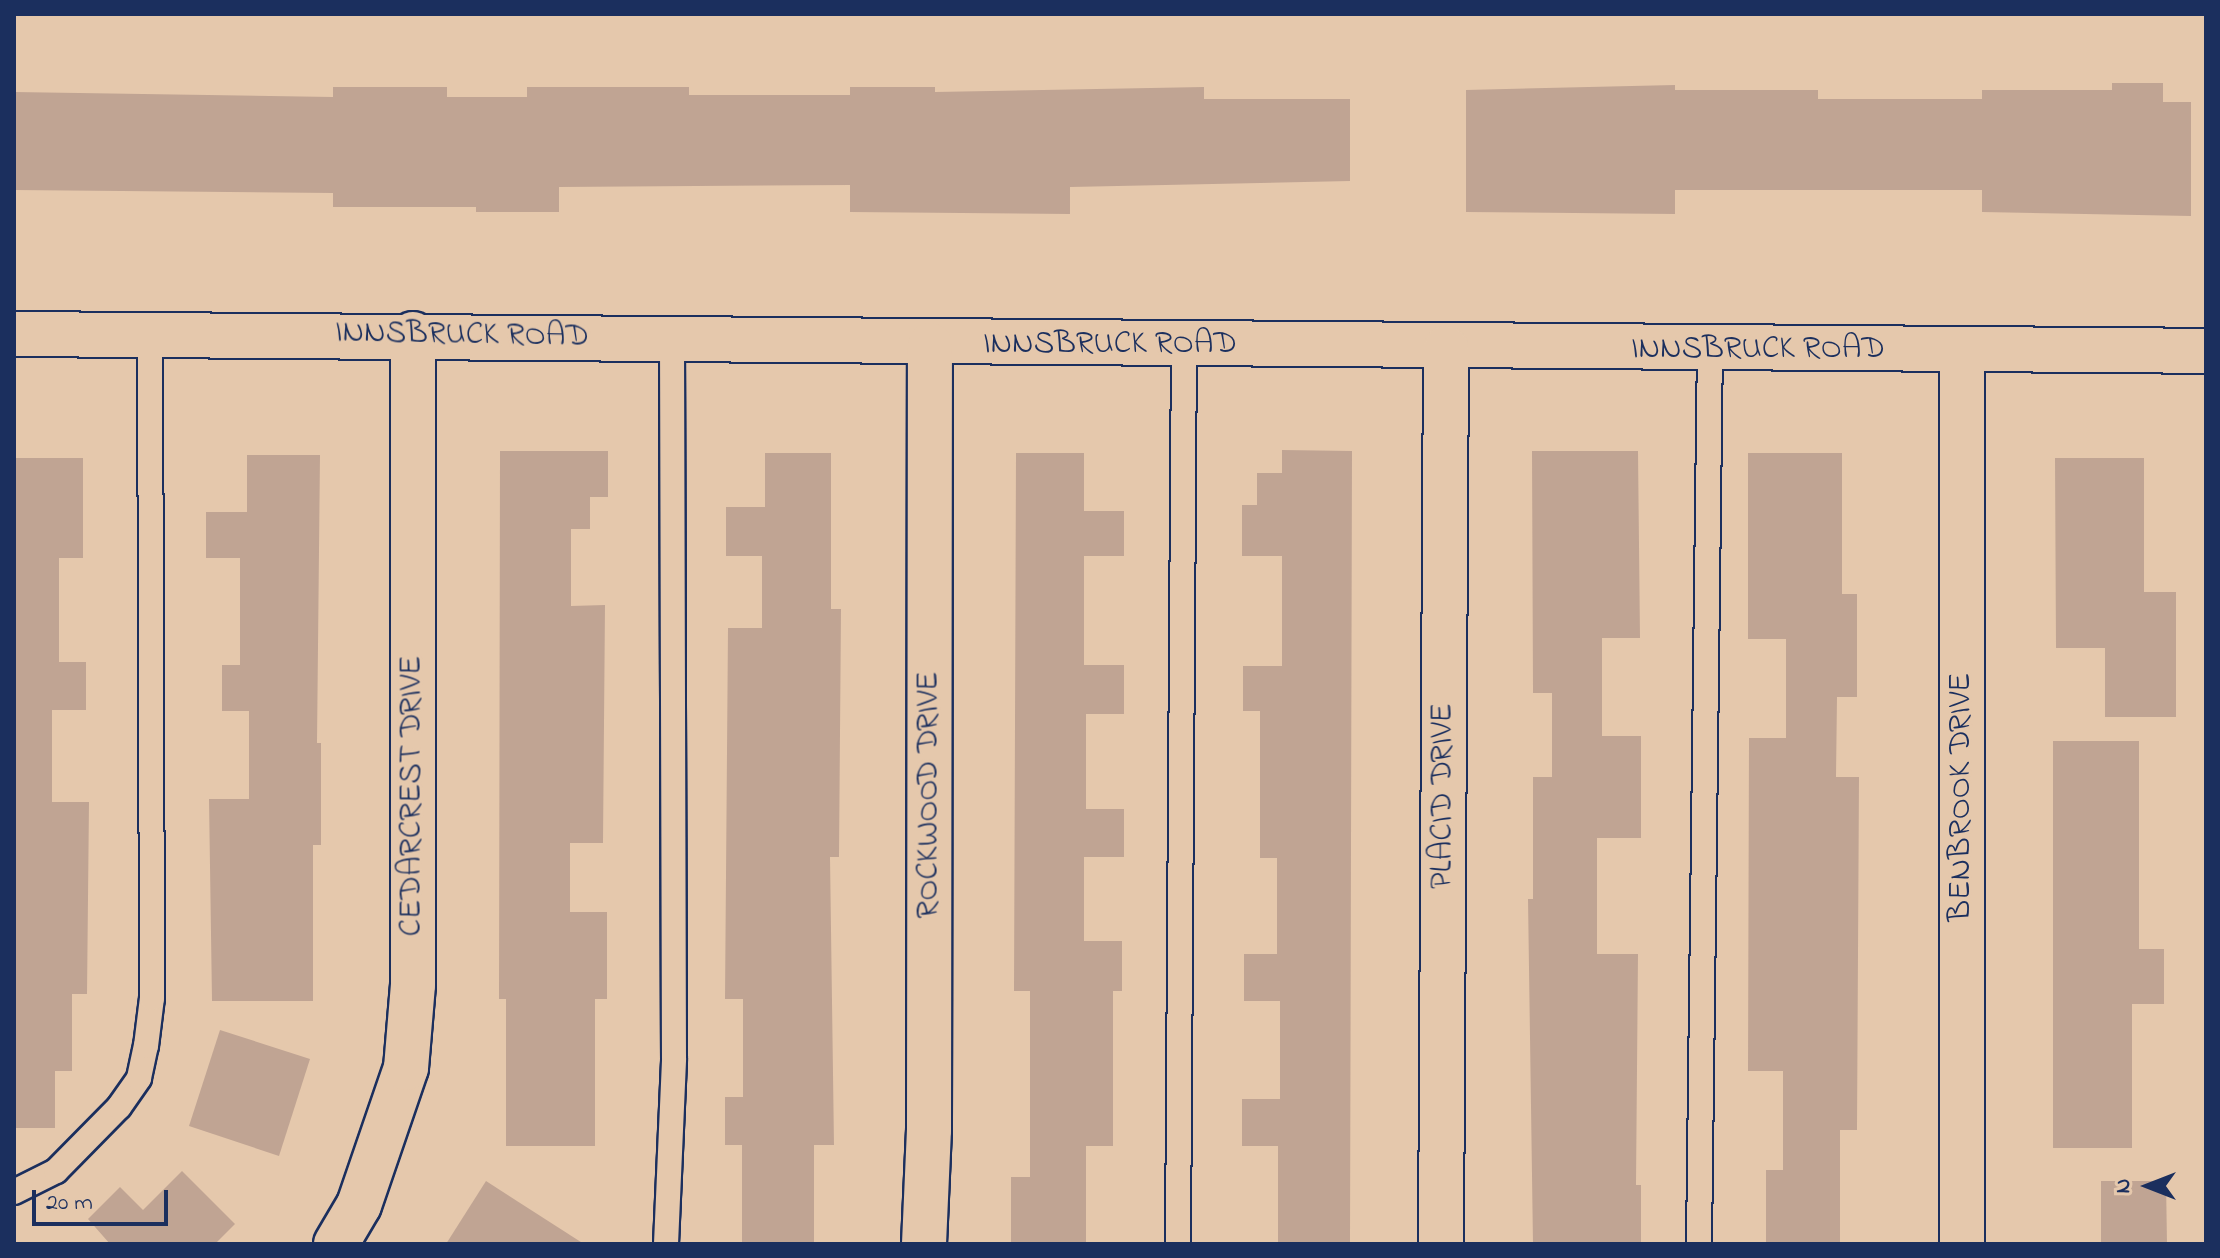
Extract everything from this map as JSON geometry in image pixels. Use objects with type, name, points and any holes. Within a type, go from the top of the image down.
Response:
[{"type":"street","name":"INNSBRUCK ROAD","points":[[14,334],[413,334],[930,345],[2206,351]]},
{"type":"street","name":"CEDARCREST DRIVE","points":[[336,1244],[364,1193],[406,1068],[413,985],[413,334]]},
{"type":"street","name":"ROCKWOOD DRIVE","points":[[924,1244],[929,1130],[930,345]]},
{"type":"street","name":"PLACID DRIVE","points":[[1441,1244],[1446,348]]},
{"type":"street","name":"BENBROOK DRIVE","points":[[1962,351],[1962,1244]]},
{"type":"lane","points":[[14,1192],[56,1171],[119,1107],[139,1078],[146,1046],[152,998],[150,334]]},
{"type":"lane","points":[[666,1244],[674,1058],[672,339]]},
{"type":"lane","points":[[1178,1244],[1184,345]]},
{"type":"lane","points":[[1699,1244],[1710,350]]},
{"type":"building","points":[[2112,83],[2163,83],[2163,102],[2191,102],[2191,216],[1982,212],[1982,190],[1675,190],[1675,214],[1466,212],[1466,90],[1675,85],[1675,90],[1818,90],[1818,99],[1982,99],[1982,90],[2112,90]]},
{"type":"building","points":[[333,87],[447,87],[447,97],[527,97],[527,87],[689,87],[689,95],[850,95],[850,87],[935,87],[935,92],[1204,87],[1204,99],[1350,99],[1350,181],[1070,187],[1070,214],[850,212],[850,185],[559,187],[559,212],[476,212],[476,207],[333,207],[333,193],[14,190],[14,92],[333,97]]},
{"type":"building","points":[[1282,450],[1352,451],[1350,1244],[1278,1244],[1278,1146],[1242,1146],[1242,1099],[1280,1099],[1280,1001],[1244,1001],[1244,954],[1277,954],[1277,858],[1260,858],[1260,711],[1243,711],[1243,666],[1282,666],[1282,556],[1242,556],[1242,505],[1257,505],[1257,473],[1282,473]]},
{"type":"building","points":[[500,451],[608,451],[608,497],[590,497],[590,529],[571,529],[571,606],[605,605],[603,843],[570,843],[570,912],[607,912],[607,999],[595,999],[595,1146],[506,1146],[506,999],[499,999]]},
{"type":"building","points":[[1532,451],[1638,451],[1640,638],[1602,638],[1602,736],[1641,736],[1641,838],[1597,838],[1597,954],[1638,954],[1636,1185],[1641,1185],[1641,1244],[1533,1244],[1528,899],[1533,899],[1533,777],[1552,777],[1552,693],[1533,693]]},
{"type":"building","points":[[765,453],[831,453],[831,609],[841,609],[839,857],[830,857],[834,1145],[814,1145],[814,1244],[742,1244],[742,1145],[725,1145],[725,1097],[743,1097],[743,999],[725,999],[728,628],[762,628],[762,556],[726,556],[726,507],[765,507]]},
{"type":"building","points":[[1016,453],[1084,453],[1084,511],[1124,511],[1124,556],[1084,556],[1084,665],[1124,665],[1124,714],[1086,714],[1086,809],[1124,809],[1124,857],[1084,857],[1084,941],[1122,941],[1122,991],[1113,991],[1113,1146],[1086,1146],[1086,1244],[1011,1244],[1011,1177],[1030,1177],[1030,991],[1014,991]]},
{"type":"building","points":[[1748,453],[1842,453],[1842,594],[1857,594],[1857,697],[1837,697],[1836,777],[1859,777],[1857,1130],[1840,1130],[1840,1244],[1766,1244],[1766,1170],[1783,1170],[1783,1071],[1748,1071],[1749,738],[1786,738],[1786,639],[1748,639]]},
{"type":"building","points":[[247,455],[320,455],[317,743],[321,743],[321,845],[313,845],[313,1001],[212,1001],[209,799],[249,799],[249,711],[222,711],[222,665],[240,665],[240,558],[206,558],[206,512],[247,512]]},
{"type":"building","points":[[14,458],[83,458],[83,558],[59,558],[59,662],[86,662],[86,710],[52,710],[52,802],[89,802],[87,994],[72,994],[72,1071],[55,1071],[55,1128],[14,1128]]},
{"type":"building","points":[[2055,458],[2144,458],[2144,592],[2176,592],[2176,717],[2105,717],[2105,648],[2056,648]]},
{"type":"building","points":[[2053,741],[2139,741],[2139,949],[2164,949],[2164,1004],[2132,1004],[2132,1148],[2053,1148]]},
{"type":"building","points":[[220,1030],[310,1059],[279,1156],[189,1126]]},
{"type":"building","points":[[182,1171],[235,1224],[215,1244],[110,1244],[88,1219],[120,1187],[143,1210]]},
{"type":"building","points":[[486,1181],[584,1244],[446,1244]]},
{"type":"building","points":[[2101,1181],[2166,1181],[2167,1244],[2101,1244]]}]
